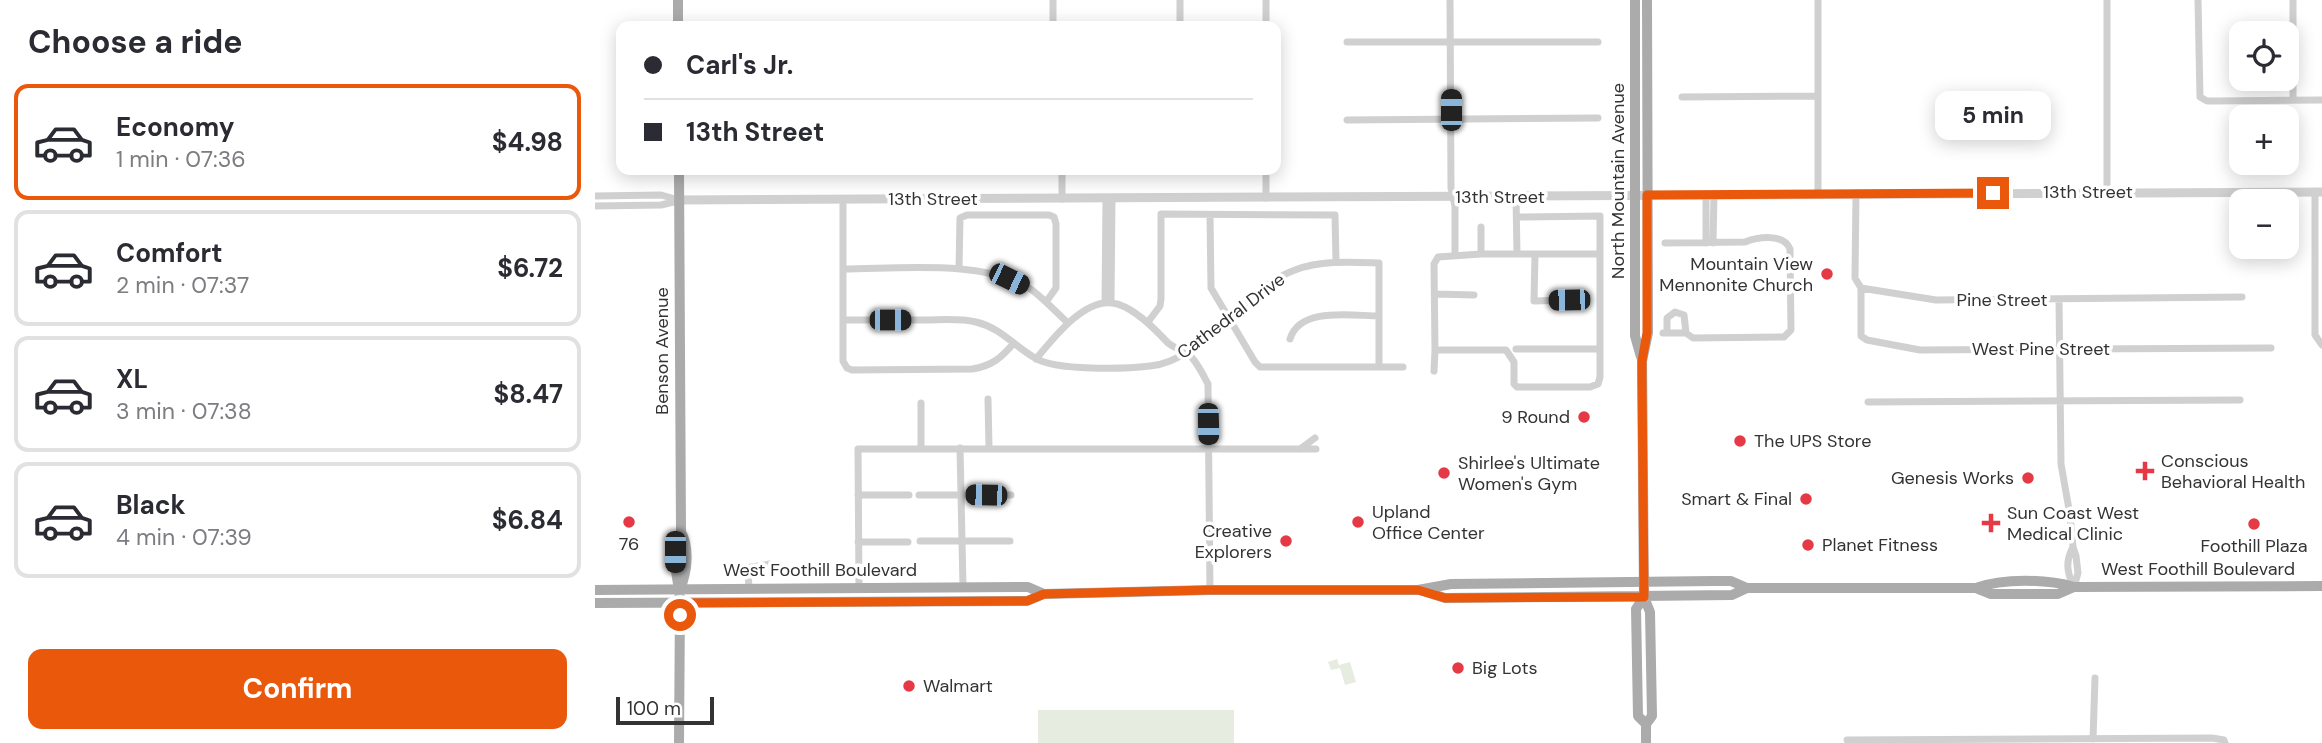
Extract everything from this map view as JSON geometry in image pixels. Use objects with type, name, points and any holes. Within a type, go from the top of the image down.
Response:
[{"type":"main road","points":[[678,0],[678,21]]},
{"type":"main road","name":"North Mountain Avenue","points":[[1635,0],[1647,333],[1642,361],[1644,597],[1650,612],[1652,716],[1646,724],[1646,743]]},
{"type":"main road","name":"North Mountain Avenue","points":[[1641,196],[1647,0]]},
{"type":"main road","name":"Benson Avenue","points":[[679,175],[681,532],[675,539],[676,577],[680,589],[679,743]]},
{"type":"main road","name":"West Foothill Boulevard","points":[[595,590],[1023,587],[1044,594],[1209,590],[1418,590],[1451,584],[1644,581],[1731,581],[1747,588],[1976,588],[1991,583],[2009,582],[2057,582],[2074,587],[2322,586]]},
{"type":"main road","points":[[857,602],[861,595],[895,593],[908,587]]},
{"type":"main road","points":[[981,601],[983,595],[989,593],[1014,592],[1023,587]]},
{"type":"main road","points":[[784,603],[798,597],[854,594],[859,588]]},
{"type":"main road","name":"West Foothill Boulevard","points":[[1418,590],[1445,598],[1644,597],[1731,595],[1747,588]]},
{"type":"main road","name":"West Foothill Boulevard","points":[[595,603],[1027,601],[1044,594]]},
{"type":"street","points":[[1053,0],[1053,21]]},
{"type":"street","points":[[1180,0],[1180,21]]},
{"type":"street","points":[[1266,0],[1266,21]]},
{"type":"street","points":[[1450,0],[1451,188],[1455,206],[1455,255]]},
{"type":"street","points":[[1818,0],[1818,193]]},
{"type":"street","points":[[2107,0],[2107,192]]},
{"type":"street","points":[[2198,0],[2200,97],[2207,101],[2322,100]]},
{"type":"street","points":[[2293,0],[2293,100]]},
{"type":"street","points":[[1347,42],[1598,42]]},
{"type":"street","points":[[1682,97],[1818,96]]},
{"type":"street","points":[[1347,120],[1598,118]]},
{"type":"street","points":[[1062,175],[1062,199]]},
{"type":"street","points":[[1266,175],[1266,198]]},
{"type":"street","points":[[2319,192],[2315,335],[2321,345]]},
{"type":"street","name":"13th Street","points":[[595,205],[661,205],[679,200],[2319,192]]},
{"type":"street","points":[[1856,193],[1855,278],[1861,288]]},
{"type":"street","points":[[1710,194],[1710,243]]},
{"type":"street","name":"13th Street","points":[[595,196],[661,195],[679,200]]},
{"type":"street","points":[[1516,197],[1517,254]]},
{"type":"street","points":[[843,199],[843,361],[847,368],[986,367],[997,361],[1014,343]]},
{"type":"street","points":[[1108,303],[1109,199]]},
{"type":"street","points":[[1148,322],[1160,306],[1161,299],[1161,214],[1335,215],[1336,262]]},
{"type":"street","points":[[958,269],[960,218],[967,215],[1049,215],[1054,218],[1056,224],[1056,288],[1046,302]]},
{"type":"street","points":[[1210,215],[1211,288],[1227,319],[1261,367],[1403,367]]},
{"type":"street","points":[[1435,350],[1506,350],[1514,362],[1514,384],[1517,387],[1590,387],[1598,384],[1600,216],[1517,217]]},
{"type":"street","points":[[1481,227],[1481,254]]},
{"type":"street","points":[[1665,243],[1782,239],[1788,243],[1790,249],[1789,334],[1784,337],[1693,338],[1686,333],[1665,333],[1667,318],[1675,312],[1684,315],[1686,333]]},
{"type":"street","points":[[1434,370],[1434,264],[1438,257],[1481,254],[1599,254]]},
{"type":"street","points":[[1535,255],[1534,301],[1569,300]]},
{"type":"street","name":"Cathedral Drive","points":[[843,320],[961,320],[989,326],[1002,332],[1036,359],[1069,367],[1153,366],[1187,352],[1279,277],[1315,264],[1336,262],[1379,263],[1379,316]]},
{"type":"street","points":[[844,269],[958,269],[988,273],[1030,289],[1068,323]]},
{"type":"street","name":"Pine Street","points":[[1861,288],[1936,300],[2242,298]]},
{"type":"street","name":"West Pine Street","points":[[1861,288],[1861,336],[1867,341],[1920,350],[2271,348]]},
{"type":"street","points":[[1435,294],[1474,295]]},
{"type":"street","points":[[2059,300],[2061,464],[2073,547],[2067,557],[2067,573],[2074,587]]},
{"type":"street","points":[[1036,359],[1078,314],[1108,303],[1119,304],[1148,322],[1173,347],[1187,352],[1208,384],[1209,590]]},
{"type":"street","points":[[1290,339],[1297,327],[1317,317],[1379,316],[1379,367]]},
{"type":"street","points":[[1516,349],[1600,349]]},
{"type":"street","points":[[988,399],[989,448]]},
{"type":"street","points":[[1868,402],[2240,400]]},
{"type":"street","points":[[921,402],[921,448]]},
{"type":"street","points":[[1299,450],[1315,438]]},
{"type":"street","points":[[960,448],[963,587]]},
{"type":"street","points":[[859,588],[858,449],[1316,449]]},
{"type":"street","points":[[858,495],[909,495]]},
{"type":"street","points":[[919,495],[1011,495]]},
{"type":"street","points":[[921,541],[1010,541]]},
{"type":"street","points":[[858,542],[908,542]]},
{"type":"street","points":[[749,588],[748,572],[755,565],[770,564],[779,569]]},
{"type":"street","points":[[2094,738],[2095,678]]},
{"type":"street","points":[[1847,740],[2094,738],[2224,741]]},
{"type":"shaded area","points":[[1337,659],[1339,665],[1350,662],[1356,682],[1345,685],[1340,668],[1331,670],[1328,662]]},
{"type":"shaded area","points":[[1038,710],[1234,710],[1234,743],[1038,743]]},
{"type":"place","name":"Mountain View Mennonite Church","points":[[1827,274]]},
{"type":"place","name":"9 Round","points":[[1584,417]]},
{"type":"place","name":"The UPS Store","points":[[1740,441]]},
{"type":"place","name":"Conscious Behavioral Health","points":[[2145,471]]},
{"type":"place","name":"Shirlee's Ultimate Women's Gym","points":[[1444,473]]},
{"type":"place","name":"Genesis Works","points":[[2028,478]]},
{"type":"place","name":"Smart & Final","points":[[1806,499]]},
{"type":"place","name":"76","points":[[629,522]]},
{"type":"place","name":"Upland Office Center","points":[[1358,522]]},
{"type":"place","name":"Sun Coast West Medical Clinic","points":[[1991,523]]},
{"type":"place","name":"Foothill Plaza","points":[[2254,524]]},
{"type":"place","name":"Creative Explorers","points":[[1286,541]]},
{"type":"place","name":"Planet Fitness","points":[[1808,545]]},
{"type":"place","name":"Big Lots","points":[[1458,668]]},
{"type":"place","name":"Walmart","points":[[909,686]]},
{"type":"route","points":[[680,615],[680,603],[1027,601],[1044,594],[1209,590],[1418,590],[1445,598],[1644,597],[1642,361],[1647,333],[1647,195],[1993,193]]}]
